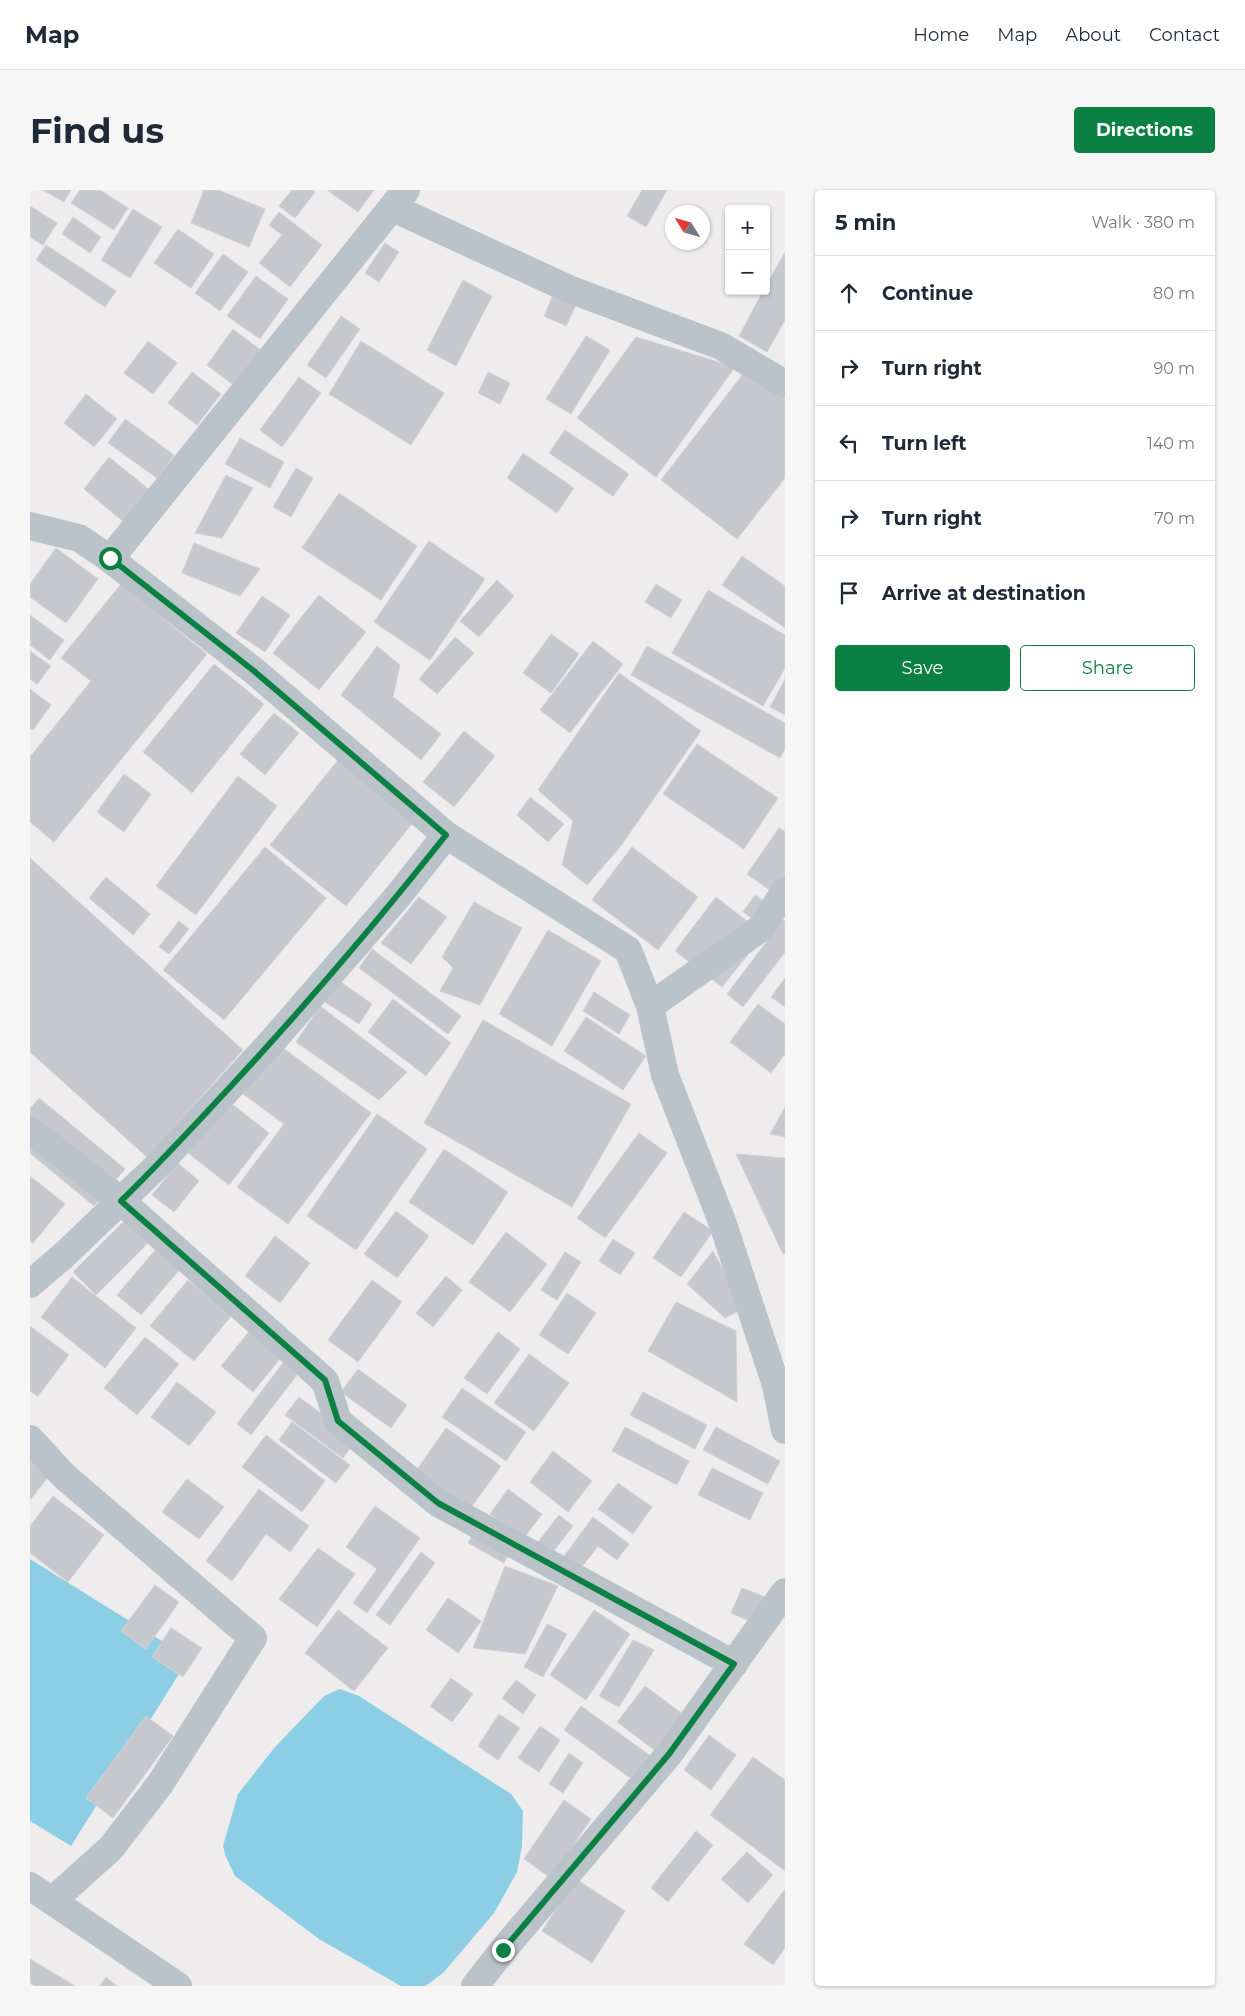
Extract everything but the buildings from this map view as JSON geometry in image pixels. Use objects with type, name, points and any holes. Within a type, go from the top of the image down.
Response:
[{"type":"street","points":[[110,558],[399,199],[569,289],[721,346],[785,384]]},
{"type":"street","points":[[30,526],[79,538],[110,558],[254,671],[446,835],[628,950],[650,1006],[665,1075],[726,1234],[776,1386],[785,1430]]},
{"type":"street","points":[[30,1284],[63,1256],[156,1168],[268,1046],[398,896],[446,835]]},
{"type":"street","points":[[650,1006],[761,928],[785,892]]},
{"type":"street","points":[[30,1130],[121,1201],[325,1380],[338,1421],[438,1503],[734,1664]]},
{"type":"street","points":[[30,1439],[64,1476],[253,1638],[160,1784],[111,1848],[41,1894],[178,1986]]},
{"type":"street","points":[[474,1986],[669,1754],[785,1592]]},
{"type":"water","points":[[30,1559],[189,1658],[71,1846],[30,1821]]},
{"type":"water","points":[[340,1689],[359,1696],[511,1794],[523,1811],[522,1846],[517,1872],[494,1913],[444,1972],[425,1986],[401,1986],[319,1939],[235,1876],[226,1857],[223,1846],[238,1794],[275,1747],[324,1696]]},
{"type":"route","points":[[110,558],[254,671],[446,835],[398,896],[268,1046],[156,1168],[121,1201],[325,1380],[338,1421],[438,1503],[734,1664],[669,1754],[503,1950]]}]
